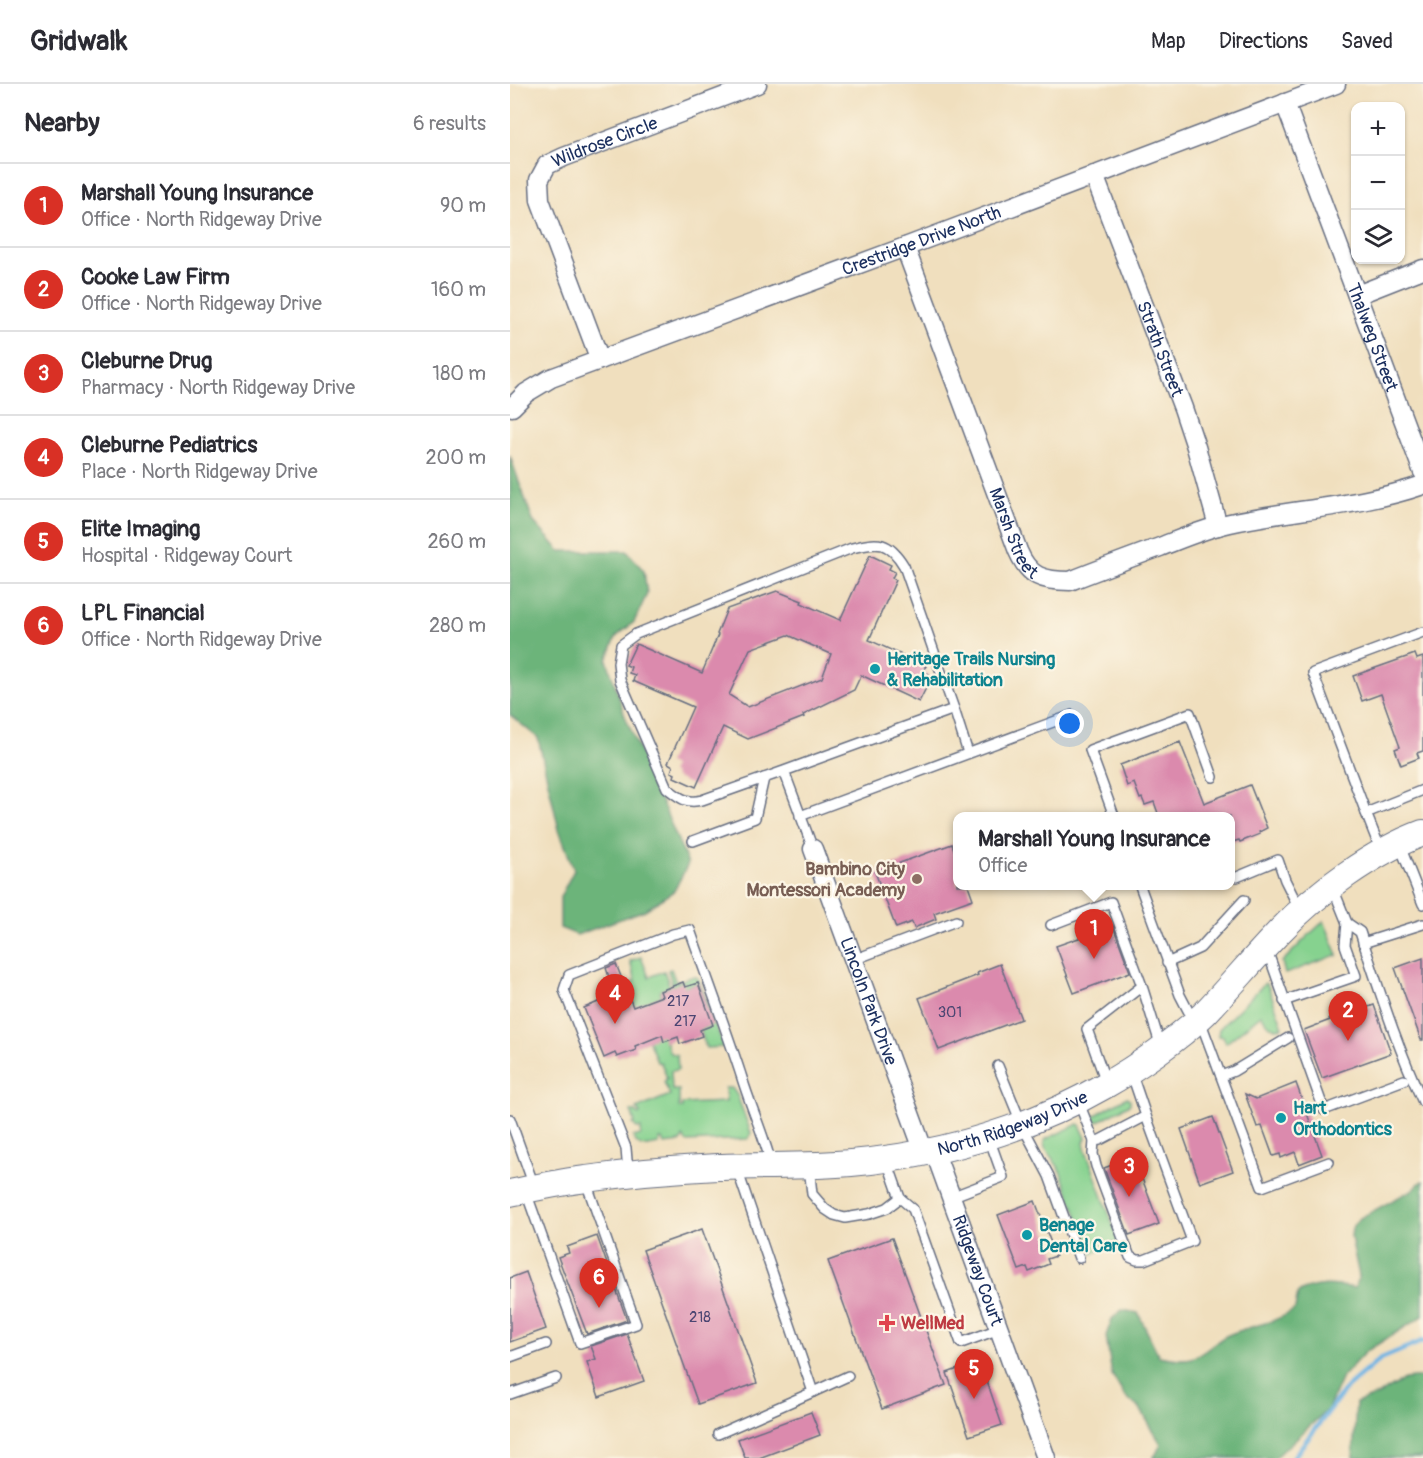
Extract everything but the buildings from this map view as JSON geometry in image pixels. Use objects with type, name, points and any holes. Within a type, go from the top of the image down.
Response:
[{"type":"street","name":"Wildrose Circle","points":[[600,360],[540,200],[539,180],[547,165],[758,84]]},
{"type":"street","name":"Crestridge Drive North","points":[[512,407],[526,393],[551,378],[1336,84]]},
{"type":"street","name":"Thalweg Street","points":[[1285,103],[1423,472]]},
{"type":"street","name":"Strath Street","points":[[1094,175],[1183,408],[1218,526]]},
{"type":"street","name":"Marsh Street","points":[[905,247],[1024,564],[1037,576],[1053,581],[1070,581],[1218,526],[1382,498],[1423,485]]},
{"type":"street","points":[[1357,295],[1423,269]]},
{"type":"street","name":"North Ridgeway Drive","points":[[523,1190],[628,1174],[772,1165],[849,1163],[886,1159],[965,1144],[1022,1125],[1078,1101],[1161,1048],[1197,1020],[1301,911],[1332,885],[1391,848],[1423,833]]},
{"type":"street","name":"Lincoln Park Drive","points":[[813,849],[929,1151]]},
{"type":"street","name":"Ridgeway Court","points":[[929,1151],[951,1197],[1046,1458]]},
{"type":"lane","points":[[954,709],[692,802],[678,797],[667,788],[620,680],[618,663],[621,645],[636,634],[852,548],[870,543],[885,545],[897,554],[904,566],[954,709],[968,753]]},
{"type":"lane","points":[[1423,632],[1313,673],[1366,813],[1391,848],[1423,904]]},
{"type":"lane","points":[[1113,812],[1090,750],[1190,713],[1213,777]]},
{"type":"lane","points":[[800,816],[1072,714]]},
{"type":"lane","points":[[784,771],[813,849]]},
{"type":"lane","points":[[693,841],[755,818],[764,778]]},
{"type":"lane","points":[[1366,813],[1423,790]]},
{"type":"lane","points":[[1237,877],[1278,860],[1285,880],[1301,911]]},
{"type":"lane","points":[[1284,1001],[1356,976],[1345,945],[1347,923],[1332,885]]},
{"type":"lane","points":[[1142,890],[1167,963],[1180,994],[1197,1020],[1221,1076],[1262,1187],[1329,1162]]},
{"type":"lane","points":[[1167,963],[1200,948],[1244,900]]},
{"type":"lane","points":[[1051,925],[1111,902],[1143,986],[1161,1048]]},
{"type":"lane","points":[[854,960],[956,921]]},
{"type":"lane","points":[[1347,923],[1359,932],[1412,1078],[1423,1102]]},
{"type":"lane","points":[[1364,944],[1423,924]]},
{"type":"lane","points":[[628,1174],[626,1148],[564,990],[569,975],[673,934],[690,930],[772,1165]]},
{"type":"lane","points":[[1266,947],[1324,1110],[1404,1080]]},
{"type":"lane","points":[[1107,1084],[1087,1029],[1143,986]]},
{"type":"lane","points":[[1221,1076],[1234,1071],[1288,1038]]},
{"type":"lane","points":[[998,1066],[1022,1125],[1049,1176],[1079,1258]]},
{"type":"lane","points":[[1078,1101],[1094,1141],[1093,1154],[1096,1166],[1130,1257],[1144,1260],[1192,1241],[1131,1069]]},
{"type":"lane","points":[[1094,1141],[1146,1116]]},
{"type":"lane","points":[[510,1119],[523,1190],[580,1343],[636,1324],[584,1179]]},
{"type":"lane","points":[[951,1197],[1003,1177],[988,1136]]},
{"type":"lane","points":[[886,1159],[900,1198],[913,1209],[961,1343],[999,1329]]},
{"type":"lane","points":[[808,1165],[812,1194],[825,1209],[834,1215],[845,1218],[869,1214],[887,1208],[900,1198]]},
{"type":"lane","points":[[736,1167],[813,1392]]},
{"type":"lane","points":[[510,1357],[546,1344]]},
{"type":"lane","points":[[718,1434],[848,1376]]},
{"type":"lane","points":[[510,1394],[556,1378]]},
{"type":"green space","points":[[510,456],[533,521],[560,551],[627,551],[644,571],[647,594],[634,622],[616,637],[607,660],[625,716],[688,864],[674,891],[645,910],[577,935],[560,928],[560,897],[574,870],[559,830],[538,738],[510,715]]},
{"type":"green space","points":[[1324,921],[1338,955],[1285,974],[1282,962]]},
{"type":"green space","points":[[641,957],[649,977],[664,971],[670,987],[660,991],[662,996],[650,1001],[670,1053],[677,1055],[678,1069],[671,1071],[672,1090],[679,1090],[679,1108],[682,1108],[682,1104],[726,1102],[725,1088],[732,1088],[737,1095],[751,1133],[748,1139],[686,1142],[683,1137],[681,1142],[664,1144],[660,1139],[659,1144],[641,1146],[633,1137],[641,1135],[641,1128],[633,1124],[635,1122],[631,1111],[639,1115],[636,1109],[670,1095],[664,1082],[667,1078],[661,1063],[657,1062],[628,988],[615,993],[614,990],[636,981],[630,961]]},
{"type":"green space","points":[[671,969],[676,982],[694,976],[698,978],[724,1047],[706,1048],[700,1030],[713,1024],[698,983],[685,987],[673,986],[668,970]]},
{"type":"green space","points":[[1265,983],[1283,1027],[1272,1027],[1261,1015],[1226,1043],[1223,1037],[1218,1036],[1219,1029]]},
{"type":"green space","points":[[1127,1097],[1130,1104],[1099,1121],[1094,1120],[1094,1116]]},
{"type":"green space","points":[[1078,1124],[1086,1138],[1085,1148],[1119,1241],[1092,1254],[1059,1168],[1045,1148],[1044,1142]]},
{"type":"green space","points":[[1422,1181],[1423,1316],[1365,1352],[1342,1377],[1328,1409],[1275,1458],[1153,1458],[1161,1444],[1141,1410],[1124,1395],[1112,1375],[1106,1336],[1112,1319],[1122,1310],[1138,1313],[1159,1356],[1187,1359],[1200,1354],[1226,1336],[1288,1314],[1295,1309],[1298,1293],[1311,1287],[1326,1285],[1355,1288],[1359,1276],[1351,1237],[1352,1228],[1360,1218],[1412,1190]]},
{"type":"green space","points":[[1423,1377],[1423,1458],[1353,1458],[1356,1403],[1378,1395],[1405,1379]]},
{"type":"waterway","points":[[1293,1458],[1347,1387],[1380,1359],[1423,1341]]},
{"type":"place","name":"Heritage Trails Nursing & Rehabilitation","points":[[875,669]]},
{"type":"place","name":"Bambino City Montessori Academy","points":[[917,879]]},
{"type":"place","name":"Marshall Young Insurance","points":[[1094,959]]},
{"type":"place","name":"Cleburne Pediatrics","points":[[615,1024]]},
{"type":"place","name":"Cooke Law Firm","points":[[1348,1041]]},
{"type":"place","name":"Hart Orthodontics","points":[[1281,1118]]},
{"type":"place","name":"Cleburne Drug","points":[[1129,1197]]},
{"type":"place","name":"Benage Dental Care","points":[[1027,1235]]},
{"type":"place","name":"LPL Financial","points":[[599,1308]]},
{"type":"place","name":"WellMed","points":[[887,1323]]},
{"type":"place","name":"Elite Imaging","points":[[974,1399]]}]
